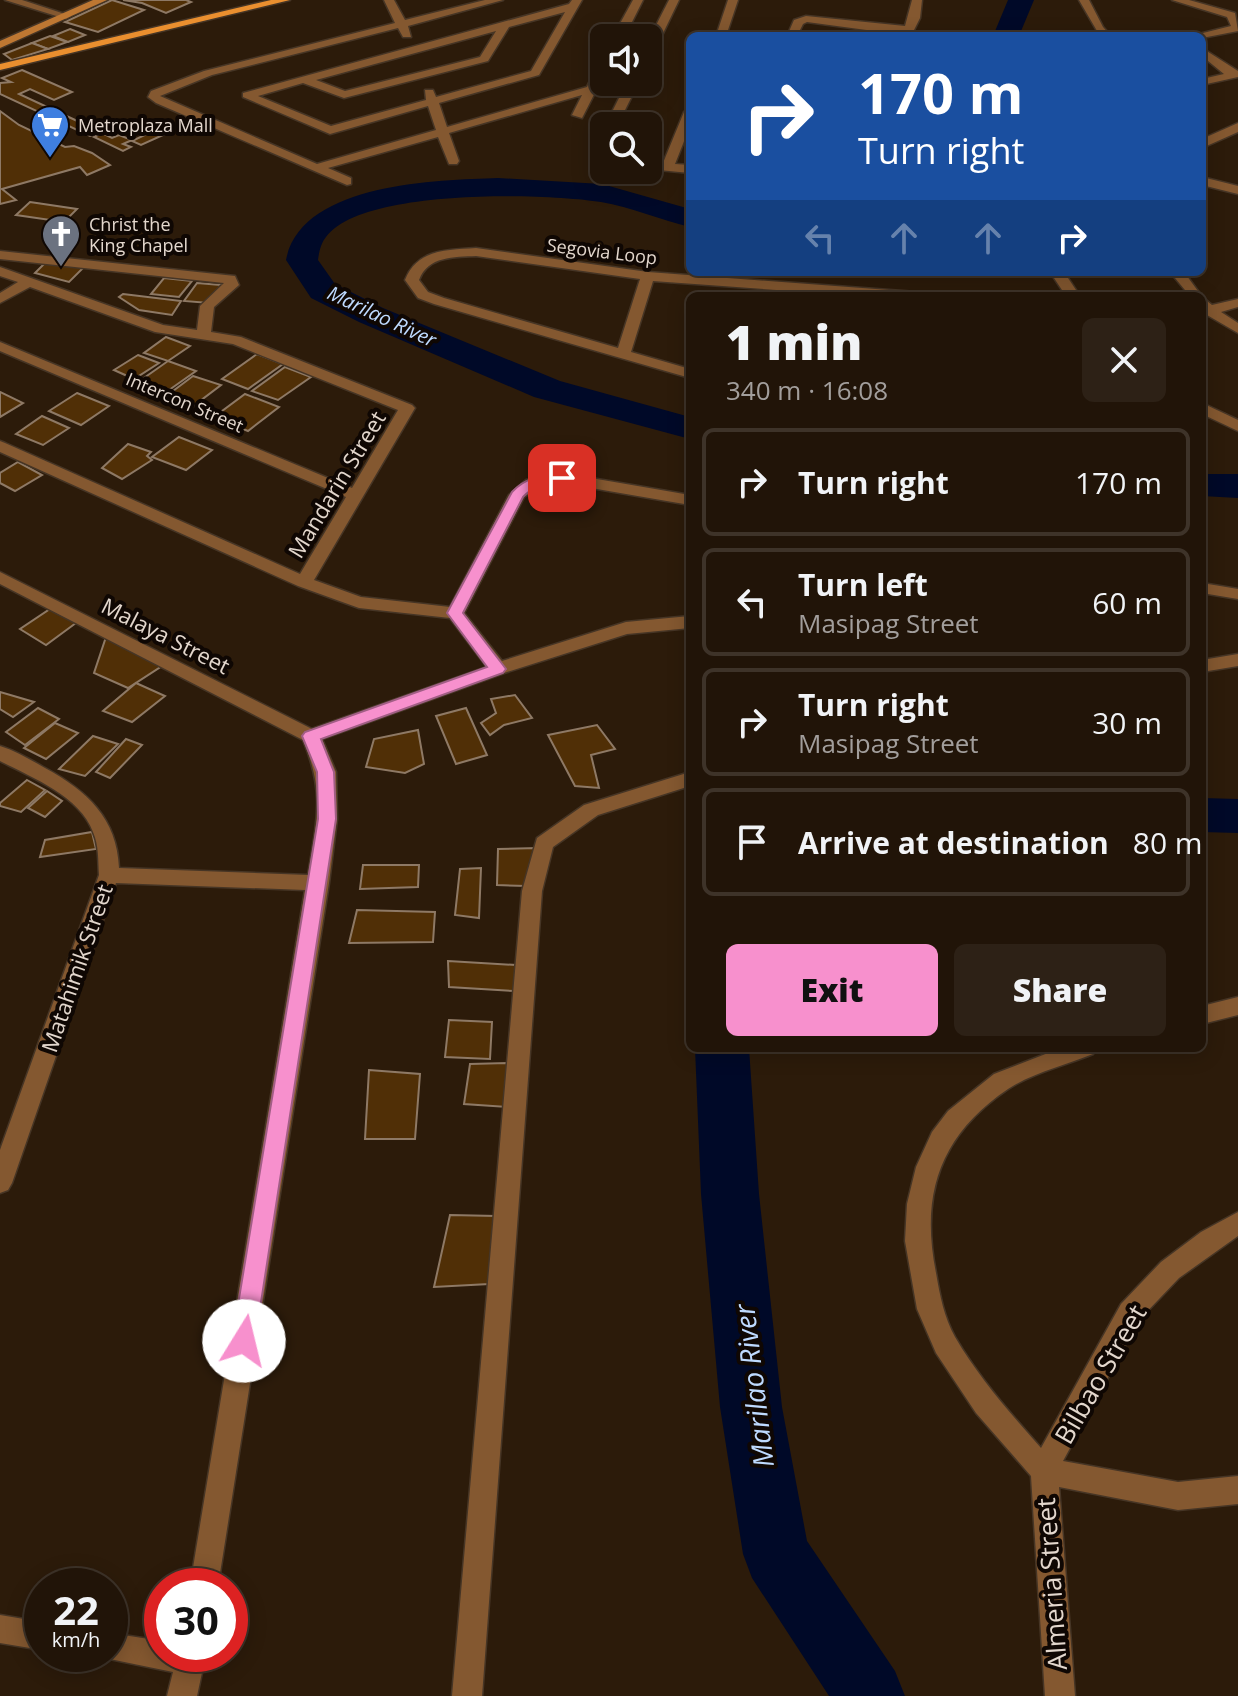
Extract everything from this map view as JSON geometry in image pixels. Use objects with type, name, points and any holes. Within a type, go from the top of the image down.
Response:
[{"type":"main road","points":[[0,45],[102,0]]},
{"type":"main road","points":[[0,67],[285,0]]},
{"type":"street","points":[[10,0],[66,16]]},
{"type":"street","points":[[389,0],[403,23],[453,161]]},
{"type":"street","points":[[347,181],[160,101],[154,97],[155,93],[208,73],[498,0]]},
{"type":"street","points":[[625,24],[638,0]]},
{"type":"street","points":[[662,24],[674,0]]},
{"type":"street","points":[[722,32],[733,0]]},
{"type":"street","points":[[907,32],[917,0]]},
{"type":"street","points":[[1084,0],[1102,32]]},
{"type":"street","points":[[1177,0],[1231,15],[1238,28],[1206,34]]},
{"type":"street","points":[[575,3],[535,73],[432,102],[330,130],[247,95],[505,24],[575,3]]},
{"type":"street","points":[[793,32],[795,25],[806,19],[900,32]]},
{"type":"street","points":[[303,79],[344,95],[484,59],[505,24]]},
{"type":"street","points":[[1206,54],[1236,75]]},
{"type":"street","points":[[1206,81],[1236,75]]},
{"type":"street","points":[[316,168],[590,89]]},
{"type":"street","points":[[578,115],[590,91]]},
{"type":"street","points":[[667,167],[686,122]]},
{"type":"street","points":[[1206,142],[1238,127]]},
{"type":"street","points":[[662,166],[686,169]]},
{"type":"street","points":[[1206,182],[1238,190]]},
{"type":"street","name":"Segovia Loop","points":[[623,355],[439,301],[415,288],[412,280],[416,269],[443,254],[476,252],[756,290],[809,292]]},
{"type":"street","points":[[0,255],[230,279],[232,285],[207,306],[203,336],[160,329],[0,271]]},
{"type":"street","points":[[648,276],[623,355],[686,373]]},
{"type":"street","points":[[1180,276],[1194,292]]},
{"type":"street","points":[[0,299],[27,283]]},
{"type":"street","points":[[1206,308],[1238,303]]},
{"type":"street","points":[[1206,309],[1238,329]]},
{"type":"street","name":"Mandarin Street","points":[[203,336],[236,340],[407,408],[304,582]]},
{"type":"street","name":"Intercon Street","points":[[0,346],[355,495]]},
{"type":"street","points":[[1206,410],[1238,426]]},
{"type":"street","points":[[0,446],[304,582],[359,602],[455,613],[498,669]]},
{"type":"street","points":[[455,613],[517,495],[525,486],[543,479],[562,478],[686,499]]},
{"type":"street","name":"Malaya Street","points":[[0,577],[311,736]]},
{"type":"street","points":[[1206,589],[1238,594]]},
{"type":"street","points":[[207,1568],[319,883],[327,819],[326,772],[311,736],[498,669],[626,628],[686,622]]},
{"type":"street","points":[[1206,665],[1238,660]]},
{"type":"street","name":"Matahimik Street","points":[[0,753],[61,785],[90,811],[107,840],[109,875],[0,1183]]},
{"type":"street","points":[[467,1696],[532,891],[544,843],[591,810],[686,780]]},
{"type":"street","points":[[109,875],[319,883]]},
{"type":"street","points":[[1206,1014],[1238,1006]]},
{"type":"street","points":[[1075,1052],[1002,1081],[977,1098],[940,1139],[928,1167],[919,1204],[917,1241],[930,1309],[945,1344],[985,1404],[1044,1471],[1178,1496],[1238,1490]]},
{"type":"street","name":"Bilbao Street","points":[[1044,1471],[1080,1399],[1130,1312],[1170,1270],[1238,1223]]},
{"type":"street","name":"Almeria Street","points":[[1044,1471],[1048,1562],[1060,1696]]},
{"type":"street","points":[[0,1629],[24,1633]]},
{"type":"street","points":[[182,1696],[188,1672]]},
{"type":"building","points":[[112,0],[144,10],[98,32],[65,22]]},
{"type":"building","points":[[123,0],[191,2],[166,13],[142,3]]},
{"type":"building","points":[[70,29],[85,35],[68,42],[53,36]]},
{"type":"building","points":[[50,36],[67,42],[48,49],[32,43]]},
{"type":"building","points":[[32,43],[48,49],[12,60],[4,54]]},
{"type":"building","points":[[22,70],[72,92],[54,100],[30,89],[19,94],[101,132],[90,136],[0,94],[0,83],[11,82],[2,78]]},
{"type":"building","name":"Metroplaza Mall","points":[[0,111],[19,125],[65,147],[74,146],[92,153],[110,165],[87,175],[80,167],[2,189],[16,200],[0,204]]},
{"type":"building","points":[[153,131],[163,135],[141,145],[132,141]]},
{"type":"building","points":[[102,133],[112,138],[119,135],[132,140],[123,144],[131,147],[123,151],[94,137]]},
{"type":"building","points":[[30,202],[77,209],[64,222],[16,215]]},
{"type":"building","name":"Christ the King Chapel","points":[[48,260],[87,264],[69,282],[35,273]]},
{"type":"building","points":[[164,278],[192,281],[179,297],[151,294]]},
{"type":"building","points":[[197,283],[221,285],[209,303],[184,301]]},
{"type":"building","points":[[123,294],[181,301],[172,315],[139,310],[119,297]]},
{"type":"building","points":[[166,337],[190,346],[168,361],[144,353]]},
{"type":"building","points":[[257,354],[283,364],[248,389],[222,379]]},
{"type":"building","points":[[138,355],[159,363],[134,379],[114,370]]},
{"type":"building","points":[[168,361],[196,371],[162,395],[134,385]]},
{"type":"building","points":[[285,367],[311,377],[278,400],[252,391]]},
{"type":"building","points":[[193,376],[221,385],[188,410],[161,400]]},
{"type":"building","points":[[0,392],[23,403],[0,417]]},
{"type":"building","points":[[77,393],[109,406],[81,425],[49,411]]},
{"type":"building","points":[[245,394],[279,407],[248,431],[214,417]]},
{"type":"building","points":[[42,416],[69,428],[43,445],[16,434]]},
{"type":"building","points":[[179,437],[212,450],[186,470],[152,457]]},
{"type":"building","points":[[128,444],[151,452],[147,456],[152,460],[122,479],[102,468]]},
{"type":"building","points":[[18,462],[42,475],[15,491],[0,483],[0,473]]},
{"type":"building","points":[[53,607],[80,620],[46,645],[20,629]]},
{"type":"building","points":[[107,634],[165,664],[128,688],[94,673]]},
{"type":"building","points":[[136,683],[165,696],[132,722],[103,711]]},
{"type":"building","points":[[0,692],[34,702],[13,717],[0,709]]},
{"type":"building","points":[[515,695],[532,718],[504,725],[490,735],[481,723],[496,713],[491,699]]},
{"type":"building","points":[[38,708],[59,719],[25,745],[6,732]]},
{"type":"building","points":[[466,708],[487,755],[456,764],[436,716]]},
{"type":"building","points":[[55,723],[78,733],[46,759],[24,748]]},
{"type":"building","points":[[597,725],[615,749],[591,755],[599,788],[575,786],[548,735]]},
{"type":"building","points":[[418,730],[424,764],[405,773],[366,767],[374,739]]},
{"type":"building","points":[[93,736],[118,744],[85,776],[59,769]]},
{"type":"building","points":[[126,739],[142,745],[110,778],[96,772]]},
{"type":"building","points":[[27,780],[45,790],[21,812],[0,806],[0,803]]},
{"type":"building","points":[[47,791],[62,801],[45,817],[28,808]]},
{"type":"building","points":[[92,832],[96,849],[40,857],[45,840]]},
{"type":"building","points":[[537,848],[526,886],[497,885],[498,849]]},
{"type":"building","points":[[363,865],[419,865],[418,887],[360,889]]},
{"type":"building","points":[[481,868],[479,918],[455,915],[460,869]]},
{"type":"building","points":[[357,910],[435,912],[433,942],[349,943]]},
{"type":"building","points":[[448,961],[516,965],[514,991],[449,987]]},
{"type":"building","points":[[449,1020],[492,1022],[490,1059],[445,1057]]},
{"type":"building","points":[[507,1063],[507,1107],[464,1104],[470,1064]]},
{"type":"building","points":[[369,1070],[420,1074],[415,1139],[365,1139]]},
{"type":"building","points":[[450,1215],[496,1216],[489,1284],[434,1287]]},
{"type":"waterway","name":"Marilao River","points":[[1008,32],[1021,0]]},
{"type":"waterway","name":"Marilao River","points":[[686,217],[613,195],[573,189],[498,187],[417,193],[346,210],[321,224],[308,240],[302,260],[323,291],[371,315],[547,389],[686,427]]},
{"type":"waterway","name":"Marilao River","points":[[1206,485],[1238,486]]},
{"type":"waterway","name":"Marilao River","points":[[1206,815],[1238,816]]},
{"type":"waterway","name":"Marilao River","points":[[722,1052],[730,1194],[751,1407],[776,1554],[870,1696]]},
{"type":"place","name":"Metroplaza Mall","points":[[50,159]]},
{"type":"place","name":"Christ the King Chapel","points":[[61,268]]},
{"type":"route","points":[[244,1341],[327,819],[326,772],[311,736],[498,669],[455,613],[517,495],[525,486],[543,479],[562,478]]}]
